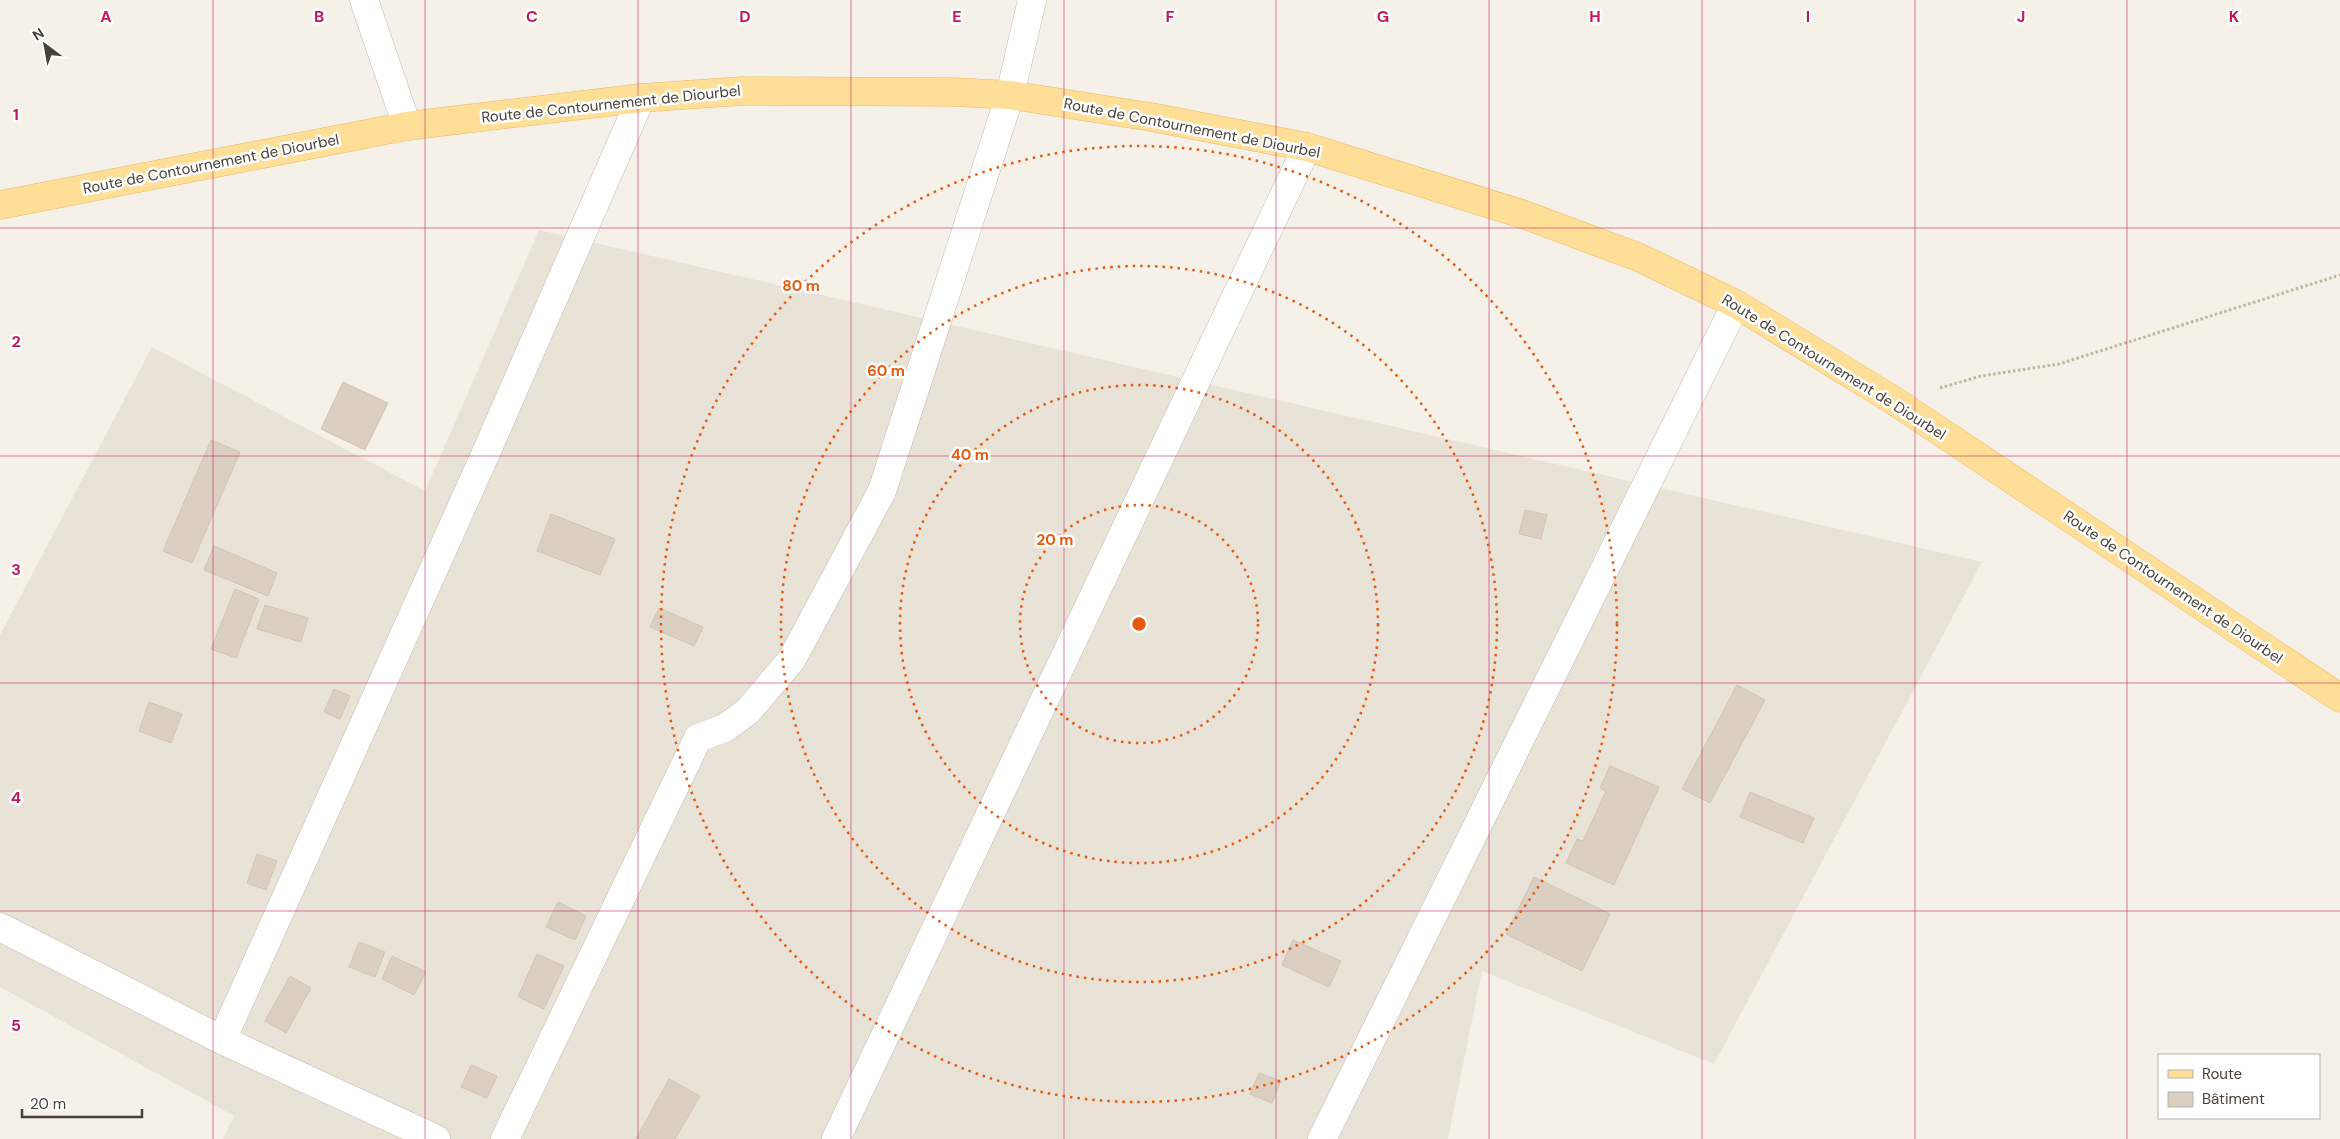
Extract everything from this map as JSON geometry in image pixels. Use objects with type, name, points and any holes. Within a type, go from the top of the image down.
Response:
[{"type":"main road","name":"Route de Contournement de Diourbel","points":[[0,205],[407,126],[641,98],[742,91],[954,92],[1010,95],[1151,117],[1307,147],[1525,215],[1638,257],[1736,304],[1893,400],[2340,698]]},
{"type":"street","points":[[364,0],[407,126]]},
{"type":"street","points":[[505,1139],[698,738],[725,728],[748,712],[792,659],[882,492],[1010,95],[1032,0]]},
{"type":"street","points":[[222,1040],[481,464],[641,98]]},
{"type":"street","points":[[836,1139],[1307,147]]},
{"type":"street","points":[[1322,1139],[1736,304]]},
{"type":"street","points":[[0,927],[222,1040],[436,1139]]},
{"type":"path","points":[[1893,400],[1982,376],[2059,364],[2340,275]]},
{"type":"shaded area","points":[[539,230],[1982,562],[1714,1064],[1482,971],[1448,1139],[223,1139],[234,1116],[0,987],[0,635],[152,347],[425,491]]},
{"type":"building","points":[[343,382],[388,403],[365,450],[321,429]]},
{"type":"building","points":[[211,440],[240,452],[192,563],[163,551]]},
{"type":"building","points":[[1525,510],[1547,515],[1541,539],[1519,534]]},
{"type":"building","points":[[551,514],[615,539],[600,575],[537,551]]},
{"type":"building","points":[[214,546],[277,573],[268,596],[204,570]]},
{"type":"building","points":[[235,589],[259,599],[236,658],[211,649]]},
{"type":"building","points":[[265,605],[308,618],[301,642],[257,629]]},
{"type":"building","points":[[659,608],[703,627],[694,646],[650,627]]},
{"type":"building","points":[[1737,685],[1765,700],[1710,803],[1682,789]]},
{"type":"building","points":[[334,689],[350,696],[340,719],[324,712]]},
{"type":"building","points":[[149,702],[182,714],[171,743],[139,731]]},
{"type":"building","points":[[1610,766],[1659,787],[1614,885],[1566,863],[1577,839],[1583,841],[1606,791],[1600,788]]},
{"type":"building","points":[[1750,792],[1814,818],[1803,843],[1740,817]]},
{"type":"building","points":[[257,854],[277,861],[266,890],[247,883]]},
{"type":"building","points":[[1534,877],[1610,914],[1582,971],[1506,934]]},
{"type":"building","points":[[558,902],[586,916],[575,940],[546,927]]},
{"type":"building","points":[[1293,940],[1341,961],[1329,987],[1282,965]]},
{"type":"building","points":[[359,942],[385,952],[375,977],[349,967]]},
{"type":"building","points":[[537,954],[564,966],[544,1009],[518,997]]},
{"type":"building","points":[[392,956],[426,972],[414,995],[382,979]]},
{"type":"building","points":[[290,976],[311,988],[286,1033],[265,1021]]},
{"type":"building","points":[[471,1065],[497,1076],[487,1098],[461,1087]]},
{"type":"building","points":[[1259,1073],[1281,1081],[1272,1103],[1250,1094]]},
{"type":"building","points":[[669,1079],[700,1096],[675,1139],[636,1139]]}]
